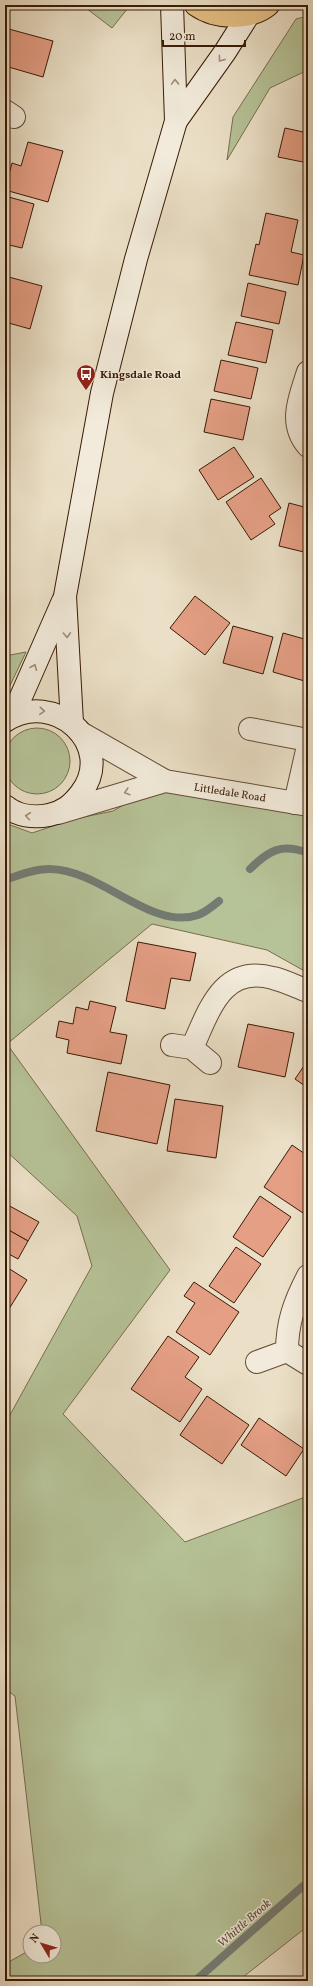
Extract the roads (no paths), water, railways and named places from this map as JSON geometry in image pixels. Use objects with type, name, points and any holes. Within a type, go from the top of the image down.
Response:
[{"type":"main road","points":[[196,5],[203,10],[226,16],[286,5]]},
{"type":"street","points":[[9,718],[65,596],[102,392],[136,259],[176,121],[172,5]]},
{"type":"street","points":[[176,121],[225,52],[261,9]]},
{"type":"street","points":[[308,372],[297,405],[297,425],[308,446]]},
{"type":"street","points":[[58,813],[73,803],[84,788],[89,774],[91,760],[87,745],[76,728],[65,596]]},
{"type":"street","name":"Littledale Road","points":[[9,718],[27,711],[44,710],[61,715],[76,728],[165,781],[301,804],[308,746]]},
{"type":"street","points":[[250,729],[308,740]]},
{"type":"street","name":"Littledale Road","points":[[5,806],[23,815],[40,817],[165,781]]},
{"type":"street","points":[[210,1063],[182,1046],[209,1012],[220,993],[230,982],[242,976],[253,975],[273,978],[308,991]]},
{"type":"street","points":[[287,1351],[287,1332],[297,1298],[308,1276]]},
{"type":"street","points":[[257,1362],[287,1351]]},
{"type":"street","points":[[287,1351],[308,1364]]},
{"type":"waterway","points":[[250,869],[263,857],[276,850],[291,849],[308,853]]},
{"type":"waterway","points":[[5,880],[44,869],[69,872],[107,888],[144,908],[162,915],[180,918],[201,914],[219,901]]},
{"type":"waterway","name":"Whittle Brook","points":[[195,1981],[303,1886],[308,1884]]},
{"type":"place","name":"Kingsdale Road","points":[[86,391]]}]
